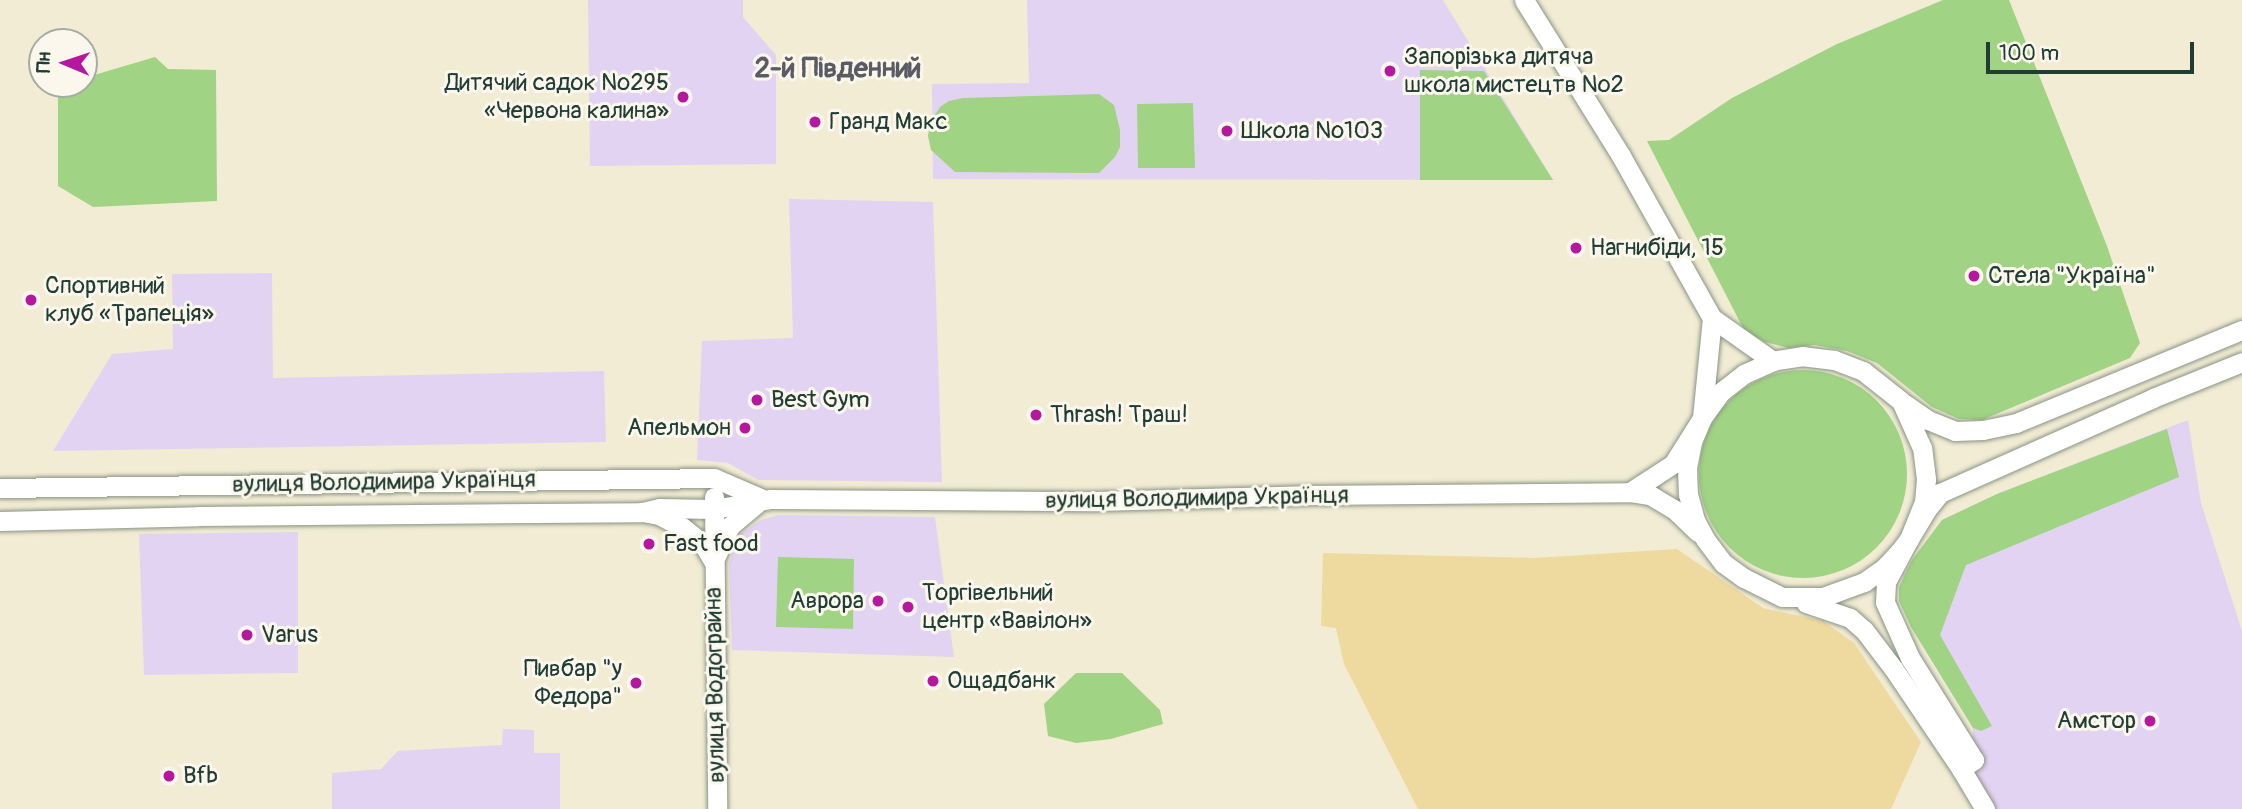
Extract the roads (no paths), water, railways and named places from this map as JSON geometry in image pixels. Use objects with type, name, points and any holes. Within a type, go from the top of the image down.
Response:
[{"type":"street","points":[[1524,0],[1621,156],[1713,318],[1773,361]]},
{"type":"street","points":[[1702,418],[1713,318]]},
{"type":"street","name":"вулиця Володимира Українця","points":[[1630,492],[1674,464],[1720,393],[1744,374],[1773,361],[1803,356],[1834,360],[1863,371],[1928,420],[1955,431],[1983,430],[2016,423],[2242,330]]},
{"type":"street","name":"вулиця Володимира Українця","points":[[0,521],[198,516],[642,512],[668,508],[713,509],[763,499],[1097,501],[1306,495],[1630,492],[1650,495],[1675,510],[1705,539],[1723,563],[1744,579],[1782,597],[1795,599],[1823,597],[1864,582],[1884,568],[1909,539],[1940,493],[2242,362]]},
{"type":"street","name":"вулиця Володимира Українця","points":[[1901,401],[1922,448],[1926,479],[1924,502],[1909,539]]},
{"type":"street","name":"вулиця Володимира Українця","points":[[1702,418],[1692,442],[1687,468],[1688,494],[1705,539]]},
{"type":"street","name":"вулиця Володимира Українця","points":[[0,488],[714,478],[763,499]]},
{"type":"street","name":"вулиця Водограйна","points":[[714,478],[717,809]]},
{"type":"street","points":[[713,562],[730,526],[763,499]]},
{"type":"street","points":[[642,512],[659,515],[681,527],[703,544],[713,562]]},
{"type":"street","points":[[1909,539],[1886,582],[1885,602],[1910,658],[1967,765],[1985,809]]},
{"type":"street","points":[[1795,599],[1850,618],[1864,630],[1967,765]]},
{"type":"place","name":"Запорізька дитяча школа мистецтв №2","points":[[1390,71]]},
{"type":"place","name":"Дитячий садок №295 «Червона калина»","points":[[683,97]]},
{"type":"place","name":"Гранд Макс","points":[[815,122]]},
{"type":"place","name":"Школа №103","points":[[1227,131]]},
{"type":"place","name":"Нагнибіди, 15","points":[[1576,248]]},
{"type":"place","name":"Стела \"Україна\"","points":[[1974,276]]},
{"type":"place","name":"Спортивний клуб «Трапеція»","points":[[31,300]]},
{"type":"place","name":"Best Gym","points":[[757,400]]},
{"type":"place","name":"Thrash! Траш!","points":[[1036,415]]},
{"type":"place","name":"Апельмон","points":[[745,428]]},
{"type":"place","name":"Fast food","points":[[649,544]]},
{"type":"place","name":"Аврора","points":[[878,601]]},
{"type":"place","name":"Торгівельний центр «Вавілон»","points":[[908,607]]},
{"type":"place","name":"Varus","points":[[247,635]]},
{"type":"place","name":"Ощадбанк","points":[[933,681]]},
{"type":"place","name":"Пивбар \"у Федора\"","points":[[636,683]]},
{"type":"place","name":"Амстор","points":[[2150,721]]},
{"type":"place","name":"Bfb","points":[[169,776]]},
{"type":"district","name":"2-й Південний","points":[[838,69]]}]
